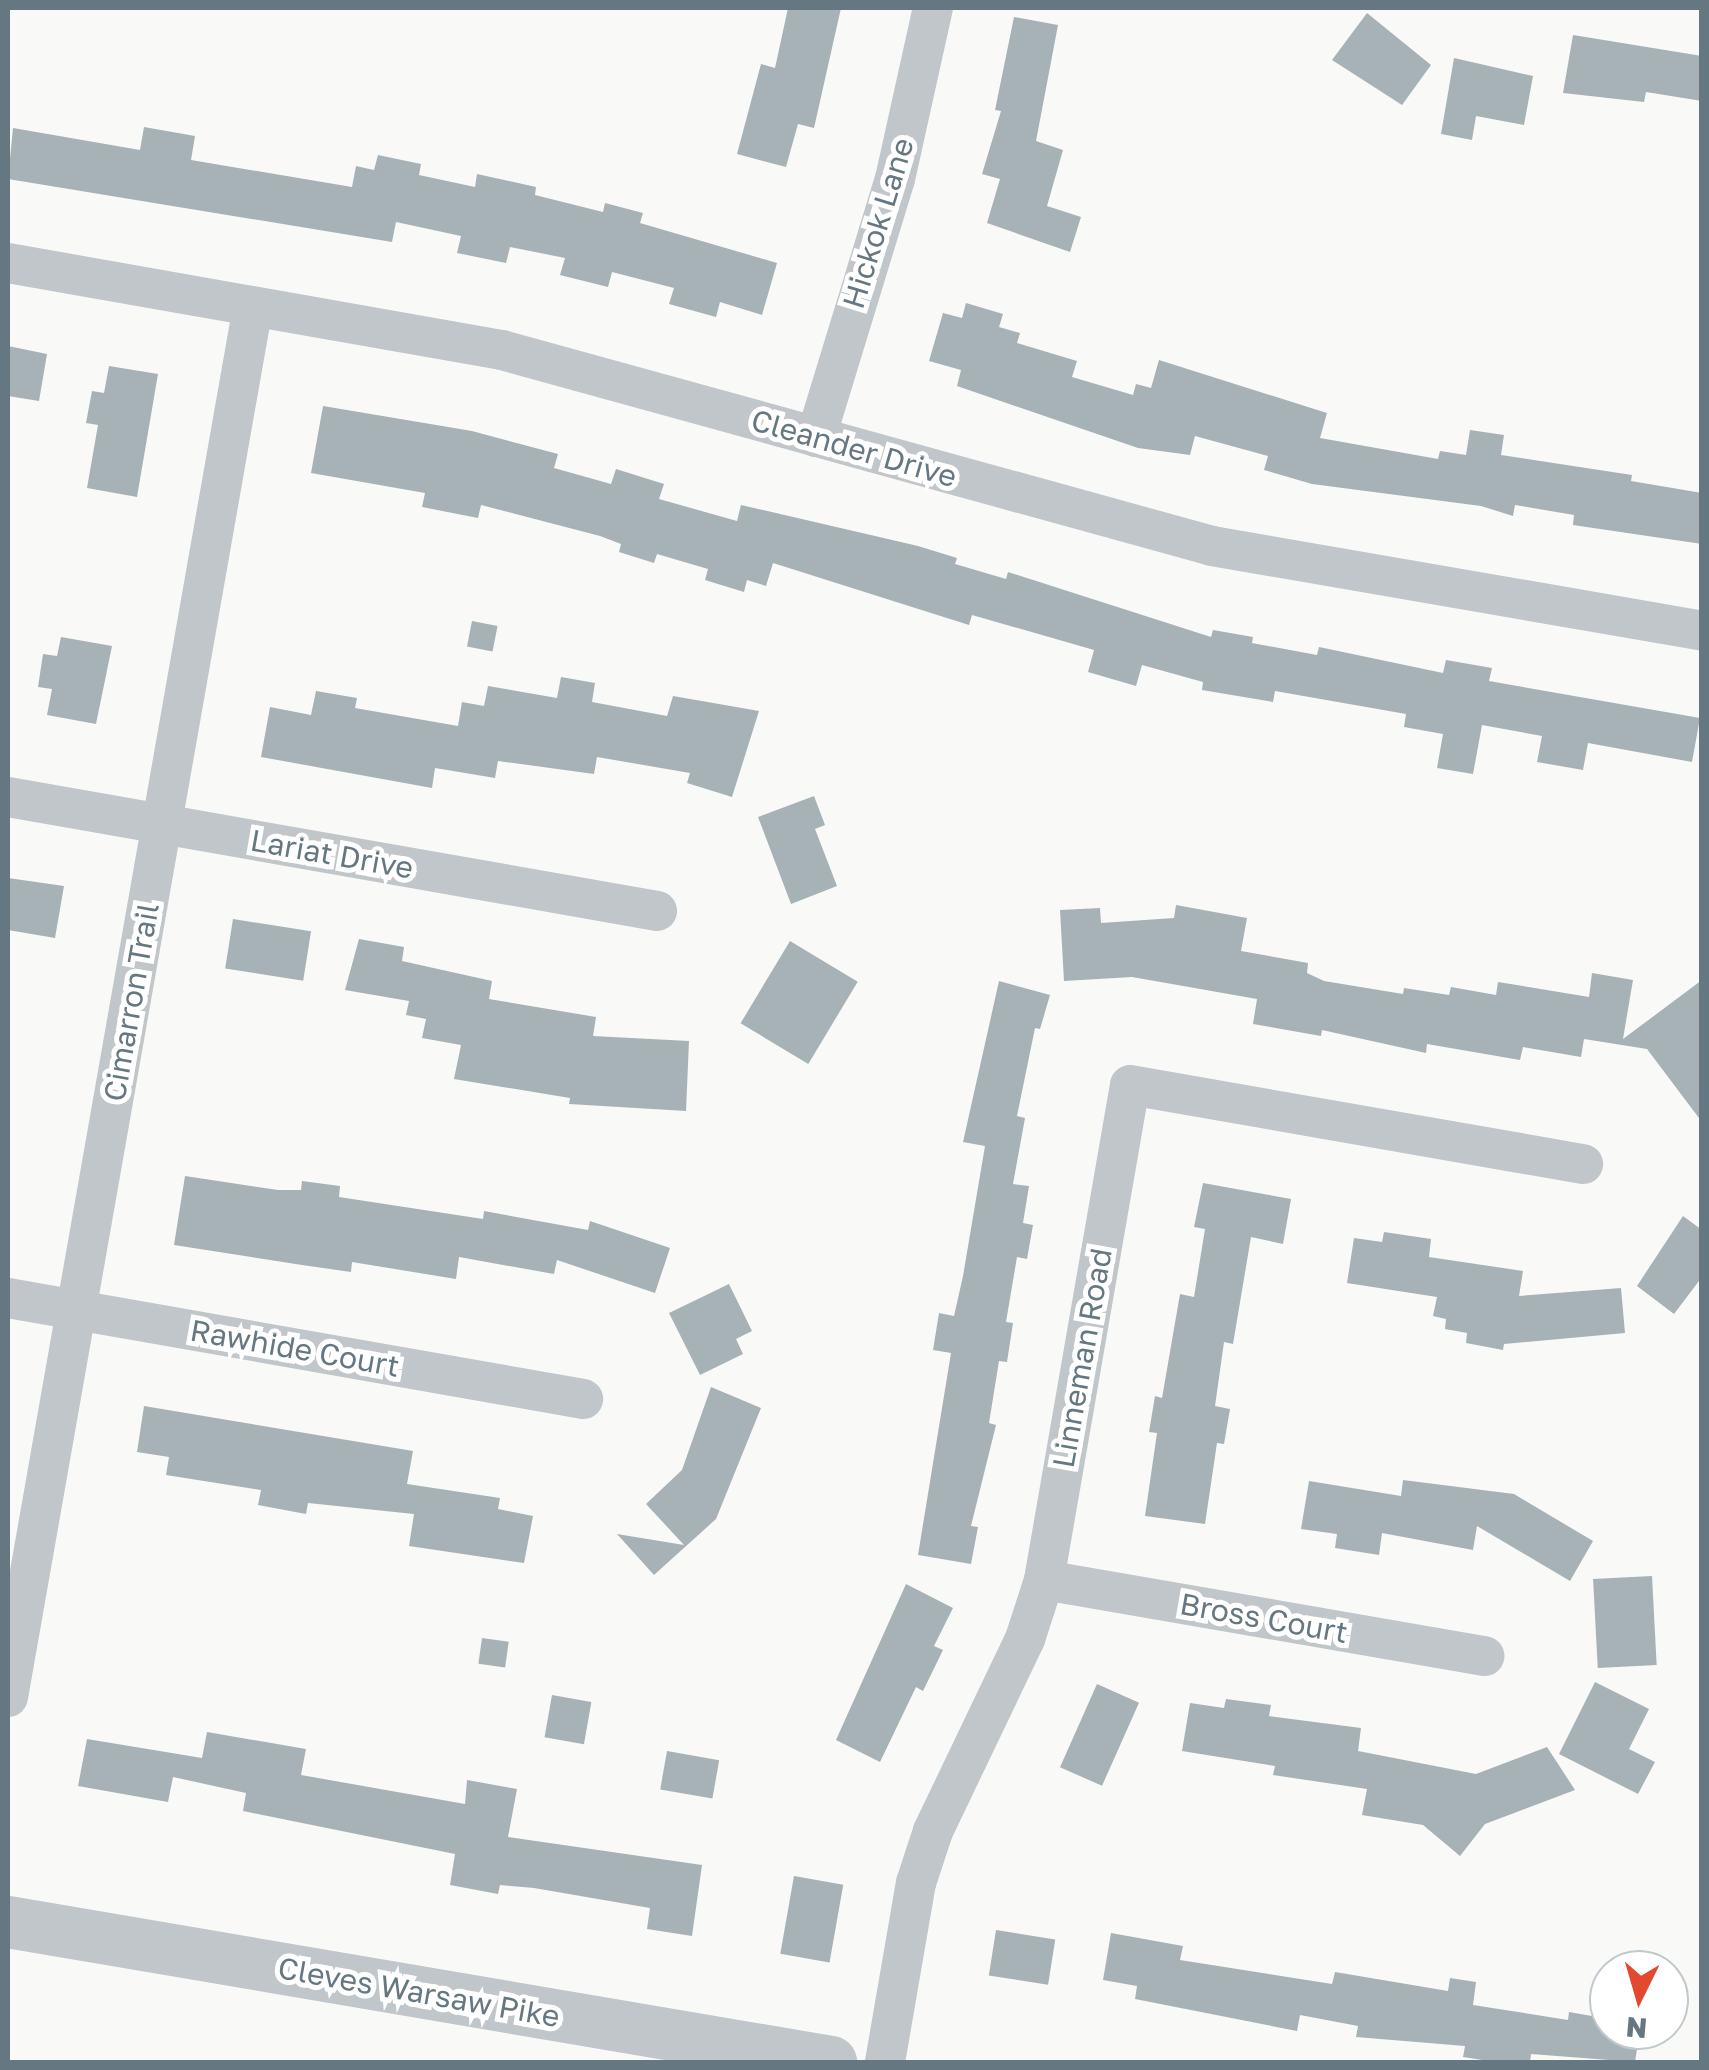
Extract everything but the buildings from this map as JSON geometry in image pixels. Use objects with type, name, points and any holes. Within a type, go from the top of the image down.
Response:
[{"type":"street","name":"Hickok Lane","points":[[816,437],[895,178],[933,8]]},
{"type":"street","name":"Cleander Drive","points":[[8,262],[502,350],[1212,546],[1702,631]]},
{"type":"street","name":"Cimarron Trail","points":[[8,1697],[253,306]]},
{"type":"street","name":"Lariat Drive","points":[[8,797],[658,911]]},
{"type":"street","name":"Linneman Road","points":[[884,2062],[916,1883],[933,1831],[1024,1639],[1044,1580],[1130,1085],[1582,1164]]},
{"type":"street","name":"Rawhide Court","points":[[8,1298],[583,1399]]},
{"type":"street","name":"Bross Court","points":[[1044,1580],[1484,1656]]},
{"type":"street","name":"Cleves Warsaw Pike","points":[[8,1922],[831,2062]]}]
